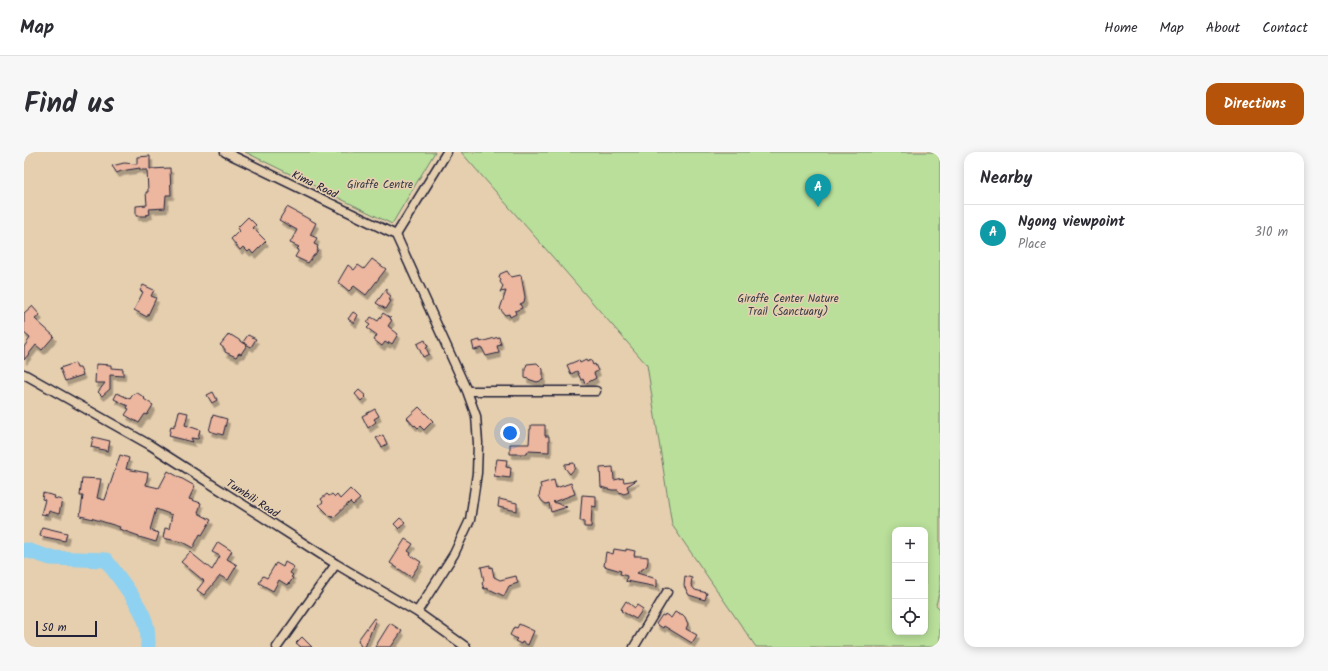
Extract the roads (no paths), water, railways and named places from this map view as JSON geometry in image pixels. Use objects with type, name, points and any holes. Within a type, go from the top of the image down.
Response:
[{"type":"street","name":"Kima Road","points":[[225,152],[396,234]]},
{"type":"street","points":[[417,612],[454,554],[470,520],[477,473],[478,443],[476,416],[467,391],[396,234],[447,152]]},
{"type":"street","name":"Tumbili Road","points":[[24,374],[150,445],[336,564],[417,612],[466,647]]},
{"type":"street","points":[[467,391],[596,391]]},
{"type":"street","points":[[277,647],[336,564]]},
{"type":"street","points":[[634,647],[667,592]]},
{"type":"waterway","points":[[24,551],[26,550],[51,558],[106,560],[141,611],[147,628],[148,647]]},
{"type":"place","name":"Ngong viewpoint","points":[[818,207]]},
{"type":"park label","name":"Giraffe Centre","points":[[380,184]]},
{"type":"park label","name":"Giraffe Center Nature Trail (Sanctuary)","points":[[788,304]]}]
